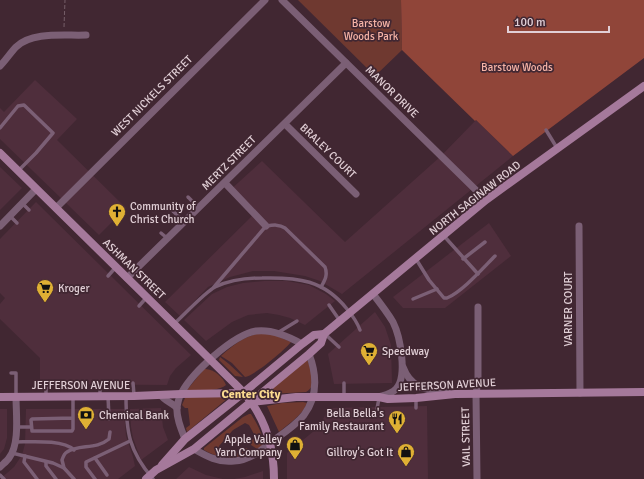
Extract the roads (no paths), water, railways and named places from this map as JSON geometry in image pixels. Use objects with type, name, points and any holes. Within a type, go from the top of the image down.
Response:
[{"type":"street","name":"WEST NICKELS STREET","points":[[56,208],[265,0]]},
{"type":"street","name":"MANOR DRIVE","points":[[282,0],[486,200]]},
{"type":"street","points":[[0,66],[16,47],[27,40],[42,36],[86,36]]},
{"type":"street","name":"MERTZ STREET","points":[[127,278],[346,63]]},
{"type":"street","name":"NORTH SAGINAW ROAD","points":[[151,476],[194,449],[309,354],[321,343],[324,334],[340,320],[486,200],[644,86]]},
{"type":"street","name":"BRALEY COURT","points":[[285,124],[356,194]]},
{"type":"street","name":"ASHMAN STREET","points":[[0,154],[174,324],[251,402],[265,426],[274,462],[274,479]]},
{"type":"street","points":[[224,183],[266,226]]},
{"type":"street","points":[[0,226],[36,189]]},
{"type":"street","name":"VARNER COURT","points":[[579,226],[580,393]]},
{"type":"street","points":[[373,294],[388,313],[394,326],[399,338],[401,359],[401,375],[398,387],[392,392],[379,396]]},
{"type":"street","name":"VAIL STREET","points":[[477,479],[476,394],[478,381],[478,307]]},
{"type":"street","points":[[185,439],[178,419],[177,408],[181,394],[196,372],[230,343],[245,334],[255,331],[266,331],[279,333],[302,344]]},
{"type":"street","name":"NORTH SAGINAW ROAD","points":[[151,476],[185,439],[302,344],[314,335],[324,334]]},
{"type":"street","points":[[194,449],[214,460],[234,462],[254,455],[291,427],[304,415],[314,397],[315,375],[309,354]]},
{"type":"street","points":[[401,359],[406,375],[413,384],[429,390],[455,394]]},
{"type":"street","name":"JEFFERSON AVENUE","points":[[251,402],[283,398],[344,396],[379,396],[388,399],[455,394],[644,392]]},
{"type":"street","name":"JEFFERSON AVENUE","points":[[0,397],[243,393]]},
{"type":"street","points":[[161,395],[177,408]]},
{"type":"street","points":[[0,467],[9,459],[15,442],[16,397]]},
{"type":"lane","points":[[0,128],[18,106],[24,105],[53,133],[18,171]]},
{"type":"lane","points":[[546,130],[557,148]]},
{"type":"lane","points":[[188,197],[199,208]]},
{"type":"lane","points":[[22,203],[29,210]]},
{"type":"lane","points":[[173,211],[184,222]]},
{"type":"lane","points":[[10,216],[17,223]]},
{"type":"lane","points":[[174,324],[213,288],[266,226],[280,225],[285,228],[325,267],[327,272],[326,277],[321,287]]},
{"type":"lane","points":[[161,233],[168,239]]},
{"type":"lane","points":[[444,236],[478,274]]},
{"type":"lane","points":[[463,259],[485,242]]},
{"type":"lane","points":[[416,259],[429,280],[444,298],[450,297],[478,274],[496,256]]},
{"type":"lane","points":[[108,276],[116,267]]},
{"type":"lane","points":[[213,288],[231,281],[250,278],[293,279],[308,281],[333,294],[350,312],[360,330]]},
{"type":"lane","points":[[413,299],[437,289]]},
{"type":"lane","points":[[139,306],[146,297]]},
{"type":"lane","points":[[329,305],[340,320]]},
{"type":"lane","points":[[279,333],[297,321]]},
{"type":"lane","points":[[324,334],[339,347]]},
{"type":"lane","points":[[11,373],[16,373],[16,397]]},
{"type":"lane","points":[[100,383],[109,419]]},
{"type":"lane","points":[[133,383],[126,419],[130,441],[140,463],[151,476]]},
{"type":"lane","points":[[344,383],[344,396]]},
{"type":"lane","points":[[46,384],[46,396]]},
{"type":"lane","points":[[73,396],[73,418],[72,431],[32,431],[30,420],[73,418]]},
{"type":"lane","points":[[377,409],[379,396]]},
{"type":"lane","points":[[416,398],[416,408]]},
{"type":"lane","points":[[16,427],[31,427]]},
{"type":"lane","points":[[74,479],[64,468],[62,460],[66,452],[103,444],[109,439],[110,432]]},
{"type":"lane","points":[[95,479],[86,467],[86,462],[130,441]]},
{"type":"lane","points":[[15,442],[51,442],[70,446],[74,450]]},
{"type":"lane","points":[[12,453],[64,468]]},
{"type":"lane","points":[[25,456],[24,462],[37,479]]},
{"type":"lane","points":[[95,458],[108,475]]},
{"type":"lane","points":[[46,462],[46,466],[56,479]]},
{"type":"lane","points":[[0,474],[4,479]]},
{"type":"place","name":"Community of Christ Church","points":[[117,227]]},
{"type":"place","name":"Kroger","points":[[45,303]]},
{"type":"place","name":"Speedway","points":[[369,366]]},
{"type":"place","name":"Chemical Bank","points":[[86,430]]},
{"type":"place","name":"Bella Bella's Family Restaurant","points":[[397,434]]},
{"type":"place","name":"Apple Valley Yarn Company","points":[[295,460]]},
{"type":"place","name":"Gillroy's Got It","points":[[406,467]]},
{"type":"district","name":"Center City","points":[[251,394]]},
{"type":"park label","name":"Barstow Woods Park","points":[[371,29]]},
{"type":"park label","name":"Barstow Woods","points":[[517,67]]}]
